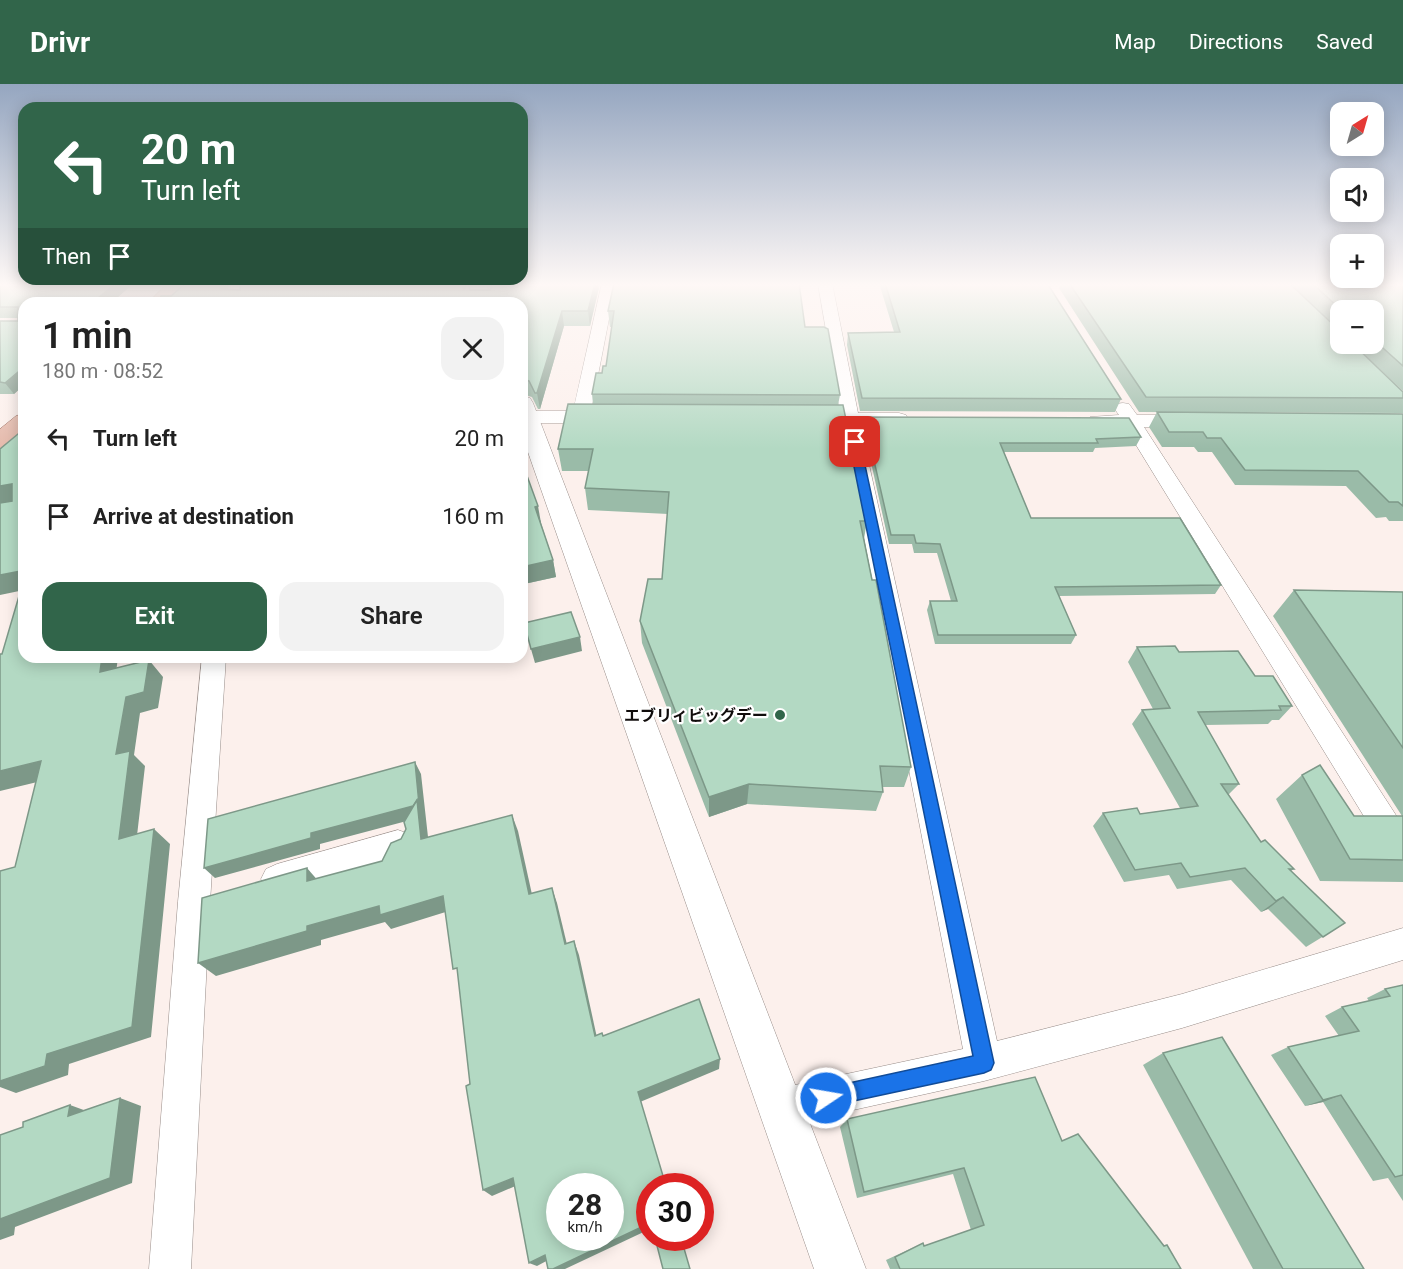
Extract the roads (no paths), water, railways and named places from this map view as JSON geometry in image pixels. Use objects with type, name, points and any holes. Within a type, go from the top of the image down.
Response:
[{"type":"main road","points":[[0,442],[18,426]]},
{"type":"street","points":[[581,417],[597,338]]},
{"type":"street","points":[[835,338],[984,1063]]},
{"type":"street","points":[[1113,391],[1403,852]]},
{"type":"street","points":[[528,412],[581,417],[616,417]]},
{"type":"street","points":[[791,418],[920,419]]},
{"type":"street","points":[[1084,420],[1202,421]]},
{"type":"street","points":[[528,423],[840,1269]]},
{"type":"street","points":[[170,1269],[194,902],[214,663]]},
{"type":"street","points":[[194,902],[398,844]]},
{"type":"street","points":[[781,1107],[984,1063],[1182,1011],[1403,944]]},
{"type":"place","name":"エブリィビッグデー","points":[[780,715]]}]
